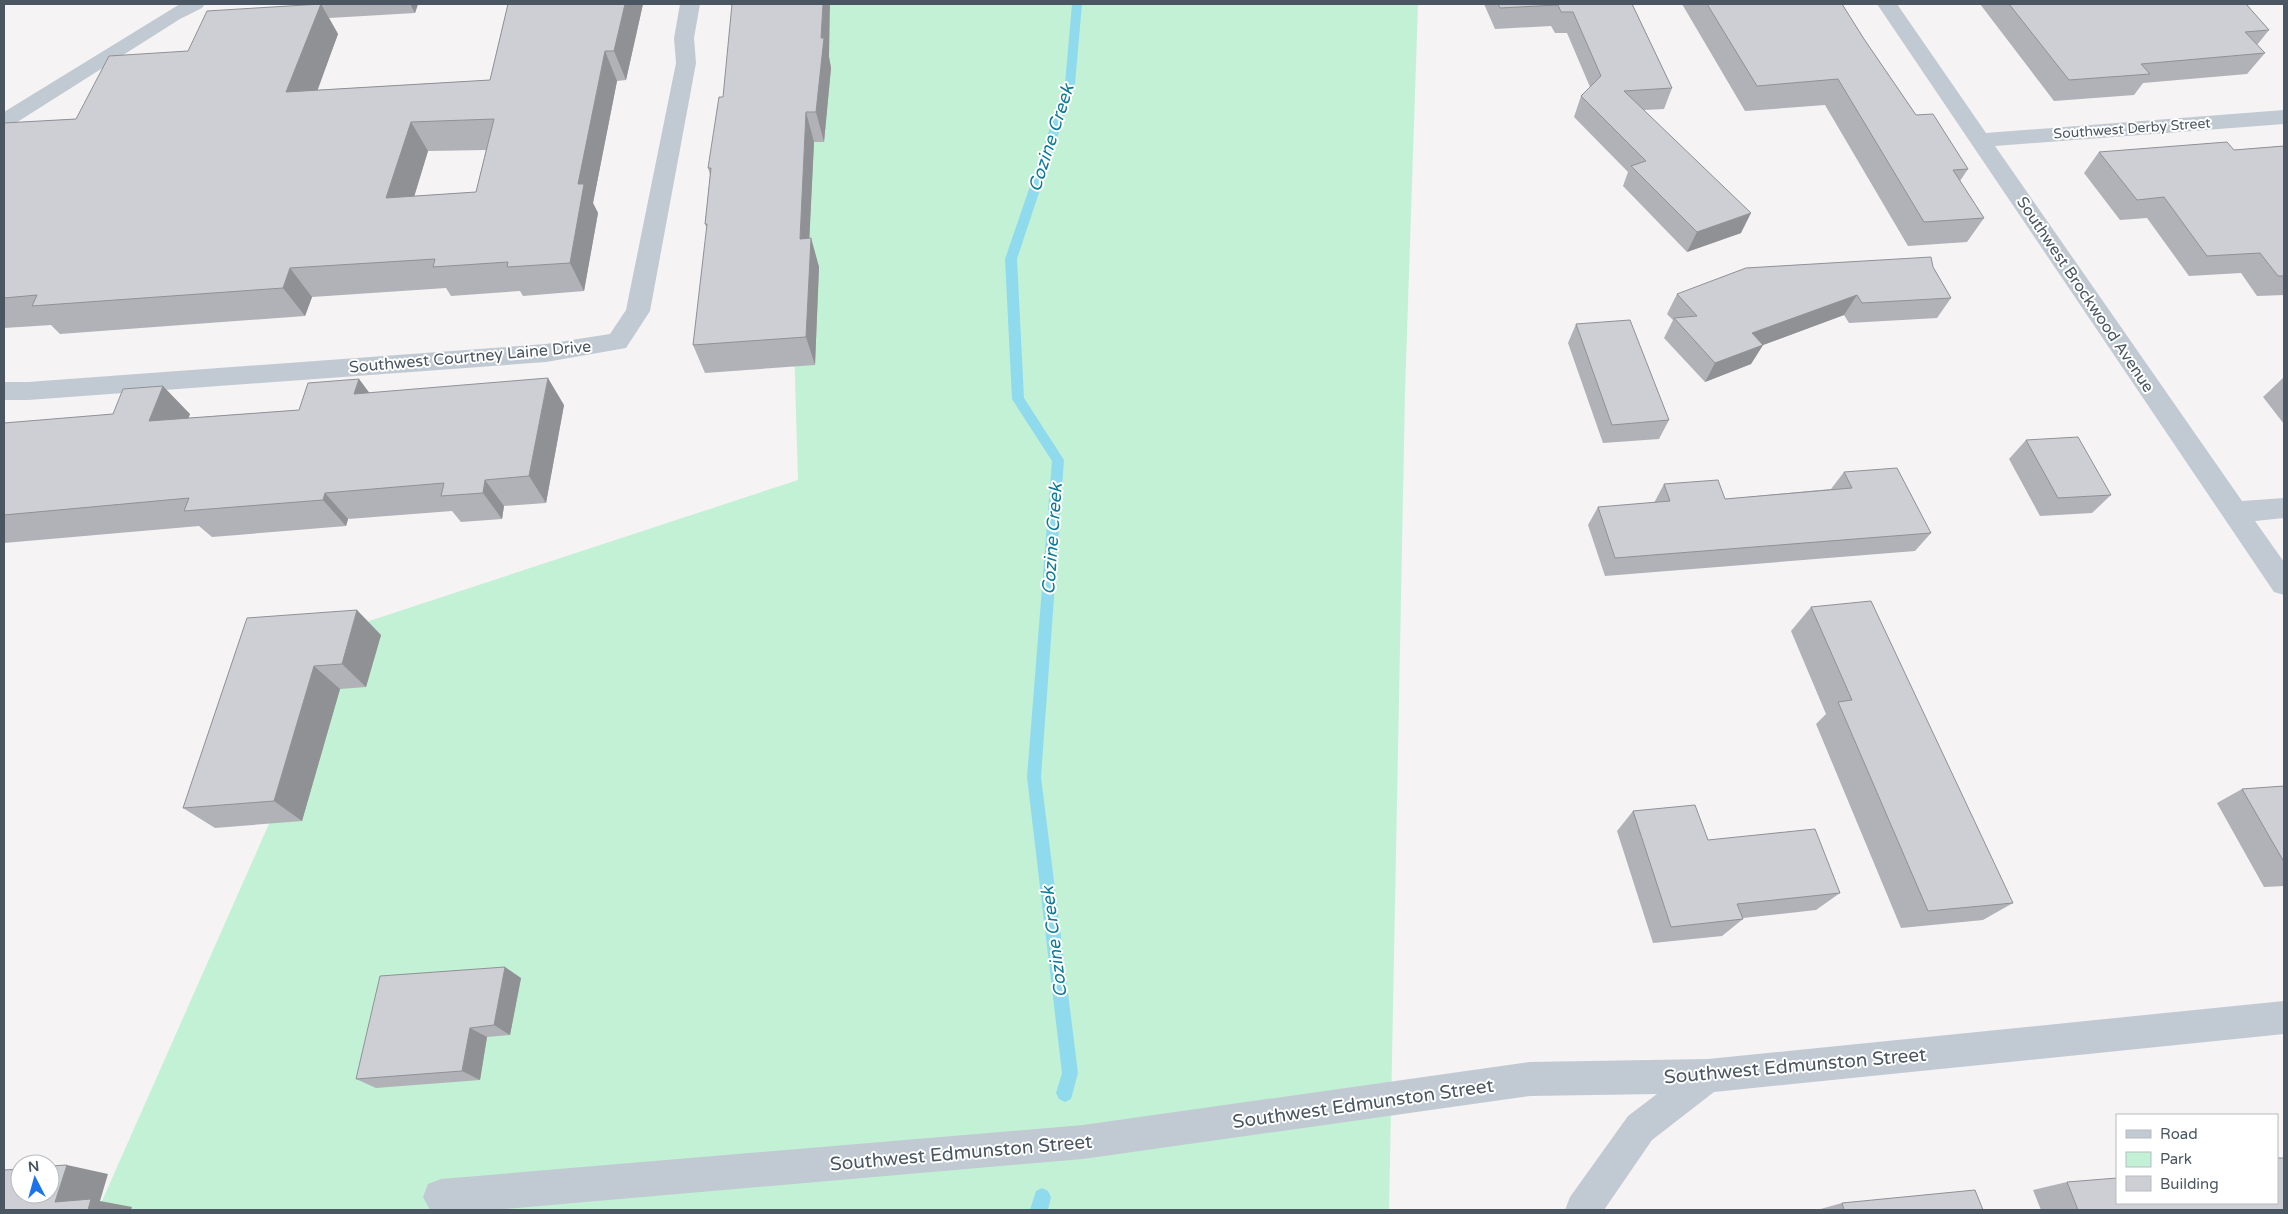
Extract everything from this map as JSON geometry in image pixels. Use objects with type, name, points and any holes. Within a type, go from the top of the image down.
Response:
[{"type":"street","points":[[4,121],[195,4]]},
{"type":"street","name":"Southwest Courtney Laine Drive","points":[[4,390],[28,391],[546,353],[618,342],[638,311],[686,63],[684,38],[690,4]]},
{"type":"street","name":"Southwest Brockwood Avenue","points":[[1887,4],[2284,584]]},
{"type":"street","name":"Southwest Derby Street","points":[[1980,140],[2284,117]]},
{"type":"street","points":[[2235,512],[2284,508]]},
{"type":"street","name":"Southwest Edmunston Street","points":[[441,1196],[1082,1142],[1530,1079],[1708,1076],[2284,1016]]},
{"type":"street","points":[[1583,1210],[1640,1128],[1708,1076]]},
{"type":"green space","points":[[784,4],[1418,4],[1405,392],[1389,1210],[98,1210],[357,625],[798,480]]},
{"type":"building","points":[[321,4],[286,92],[490,80],[508,4],[625,4],[614,51],[605,51],[578,184],[584,184],[570,263],[507,267],[508,262],[433,267],[435,259],[290,268],[283,288],[32,306],[37,295],[4,298],[4,123],[76,119],[109,56],[188,51],[207,11]],"holes":[[[494,119],[476,192],[386,198],[411,122]]]},
{"type":"building","points":[[732,4],[823,4],[821,38],[824,38],[816,112],[806,112],[800,239],[811,238],[806,337],[693,345],[707,224],[705,224],[711,168],[708,168],[719,97],[723,97]]},
{"type":"building","points":[[1498,4],[1632,4],[1672,88],[1624,91],[1751,213],[1697,232],[1631,166],[1646,161],[1581,96],[1601,76],[1573,12],[1561,12],[1558,5],[1500,8]]},
{"type":"building","points":[[1707,4],[1842,4],[1916,115],[1933,114],[1968,169],[1953,170],[1984,218],[1924,222],[1838,79],[1757,86]]},
{"type":"building","points":[[2009,4],[2246,4],[2269,30],[2245,32],[2265,53],[2141,64],[2150,74],[2069,80]]},
{"type":"building","points":[[2227,142],[2234,150],[2284,146],[2284,276],[2278,276],[2260,253],[2207,256],[2164,197],[2137,200],[2099,152]]},
{"type":"building","points":[[1931,257],[1933,267],[1951,298],[1862,303],[1857,295],[1752,333],[1763,345],[1715,363],[1674,318],[1697,316],[1677,294],[1746,268]]},
{"type":"building","points":[[1630,320],[1669,420],[1612,425],[1576,324]]},
{"type":"building","points":[[548,378],[529,476],[485,480],[483,493],[441,496],[444,483],[325,493],[323,500],[184,511],[189,498],[4,515],[4,423],[113,414],[123,389],[163,386],[149,421],[299,410],[308,383],[359,379],[354,394]]},
{"type":"building","points":[[2078,437],[2111,495],[2058,498],[2026,440]]},
{"type":"building","points":[[1897,468],[1931,533],[1615,558],[1598,507],[1670,501],[1664,484],[1718,480],[1725,499],[1852,488],[1844,472]]},
{"type":"building","points":[[1871,601],[2013,903],[1928,911],[1838,702],[1852,700],[1811,607]]},
{"type":"building","points":[[357,610],[342,664],[314,666],[274,801],[183,808],[247,618]]},
{"type":"building","points":[[2284,786],[2284,862],[2242,789]]},
{"type":"building","points":[[1695,805],[1708,840],[1815,829],[1840,893],[1737,904],[1743,919],[1671,927],[1633,811]]},
{"type":"building","points":[[505,967],[494,1025],[470,1028],[462,1071],[356,1079],[380,976]]},
{"type":"building","points":[[2278,1158],[2284,1158],[2284,1210],[2078,1210],[2067,1182],[2116,1178],[2116,1204],[2278,1204]]},
{"type":"building","points":[[60,1165],[67,1165],[60,1187]]},
{"type":"building","points":[[4,1170],[10,1170],[10,1204],[60,1204],[60,1202],[91,1199],[88,1210],[4,1210]]},
{"type":"building","points":[[1975,1190],[1983,1210],[1844,1210],[1842,1203]]},
{"type":"waterway","name":"Cozine Creek","points":[[1065,1093],[1070,1073],[1034,777],[1058,460],[1018,399],[1011,259],[1070,84],[1077,4]]},
{"type":"waterway","name":"Cozine Creek","points":[[1039,1210],[1042,1197]]}]
